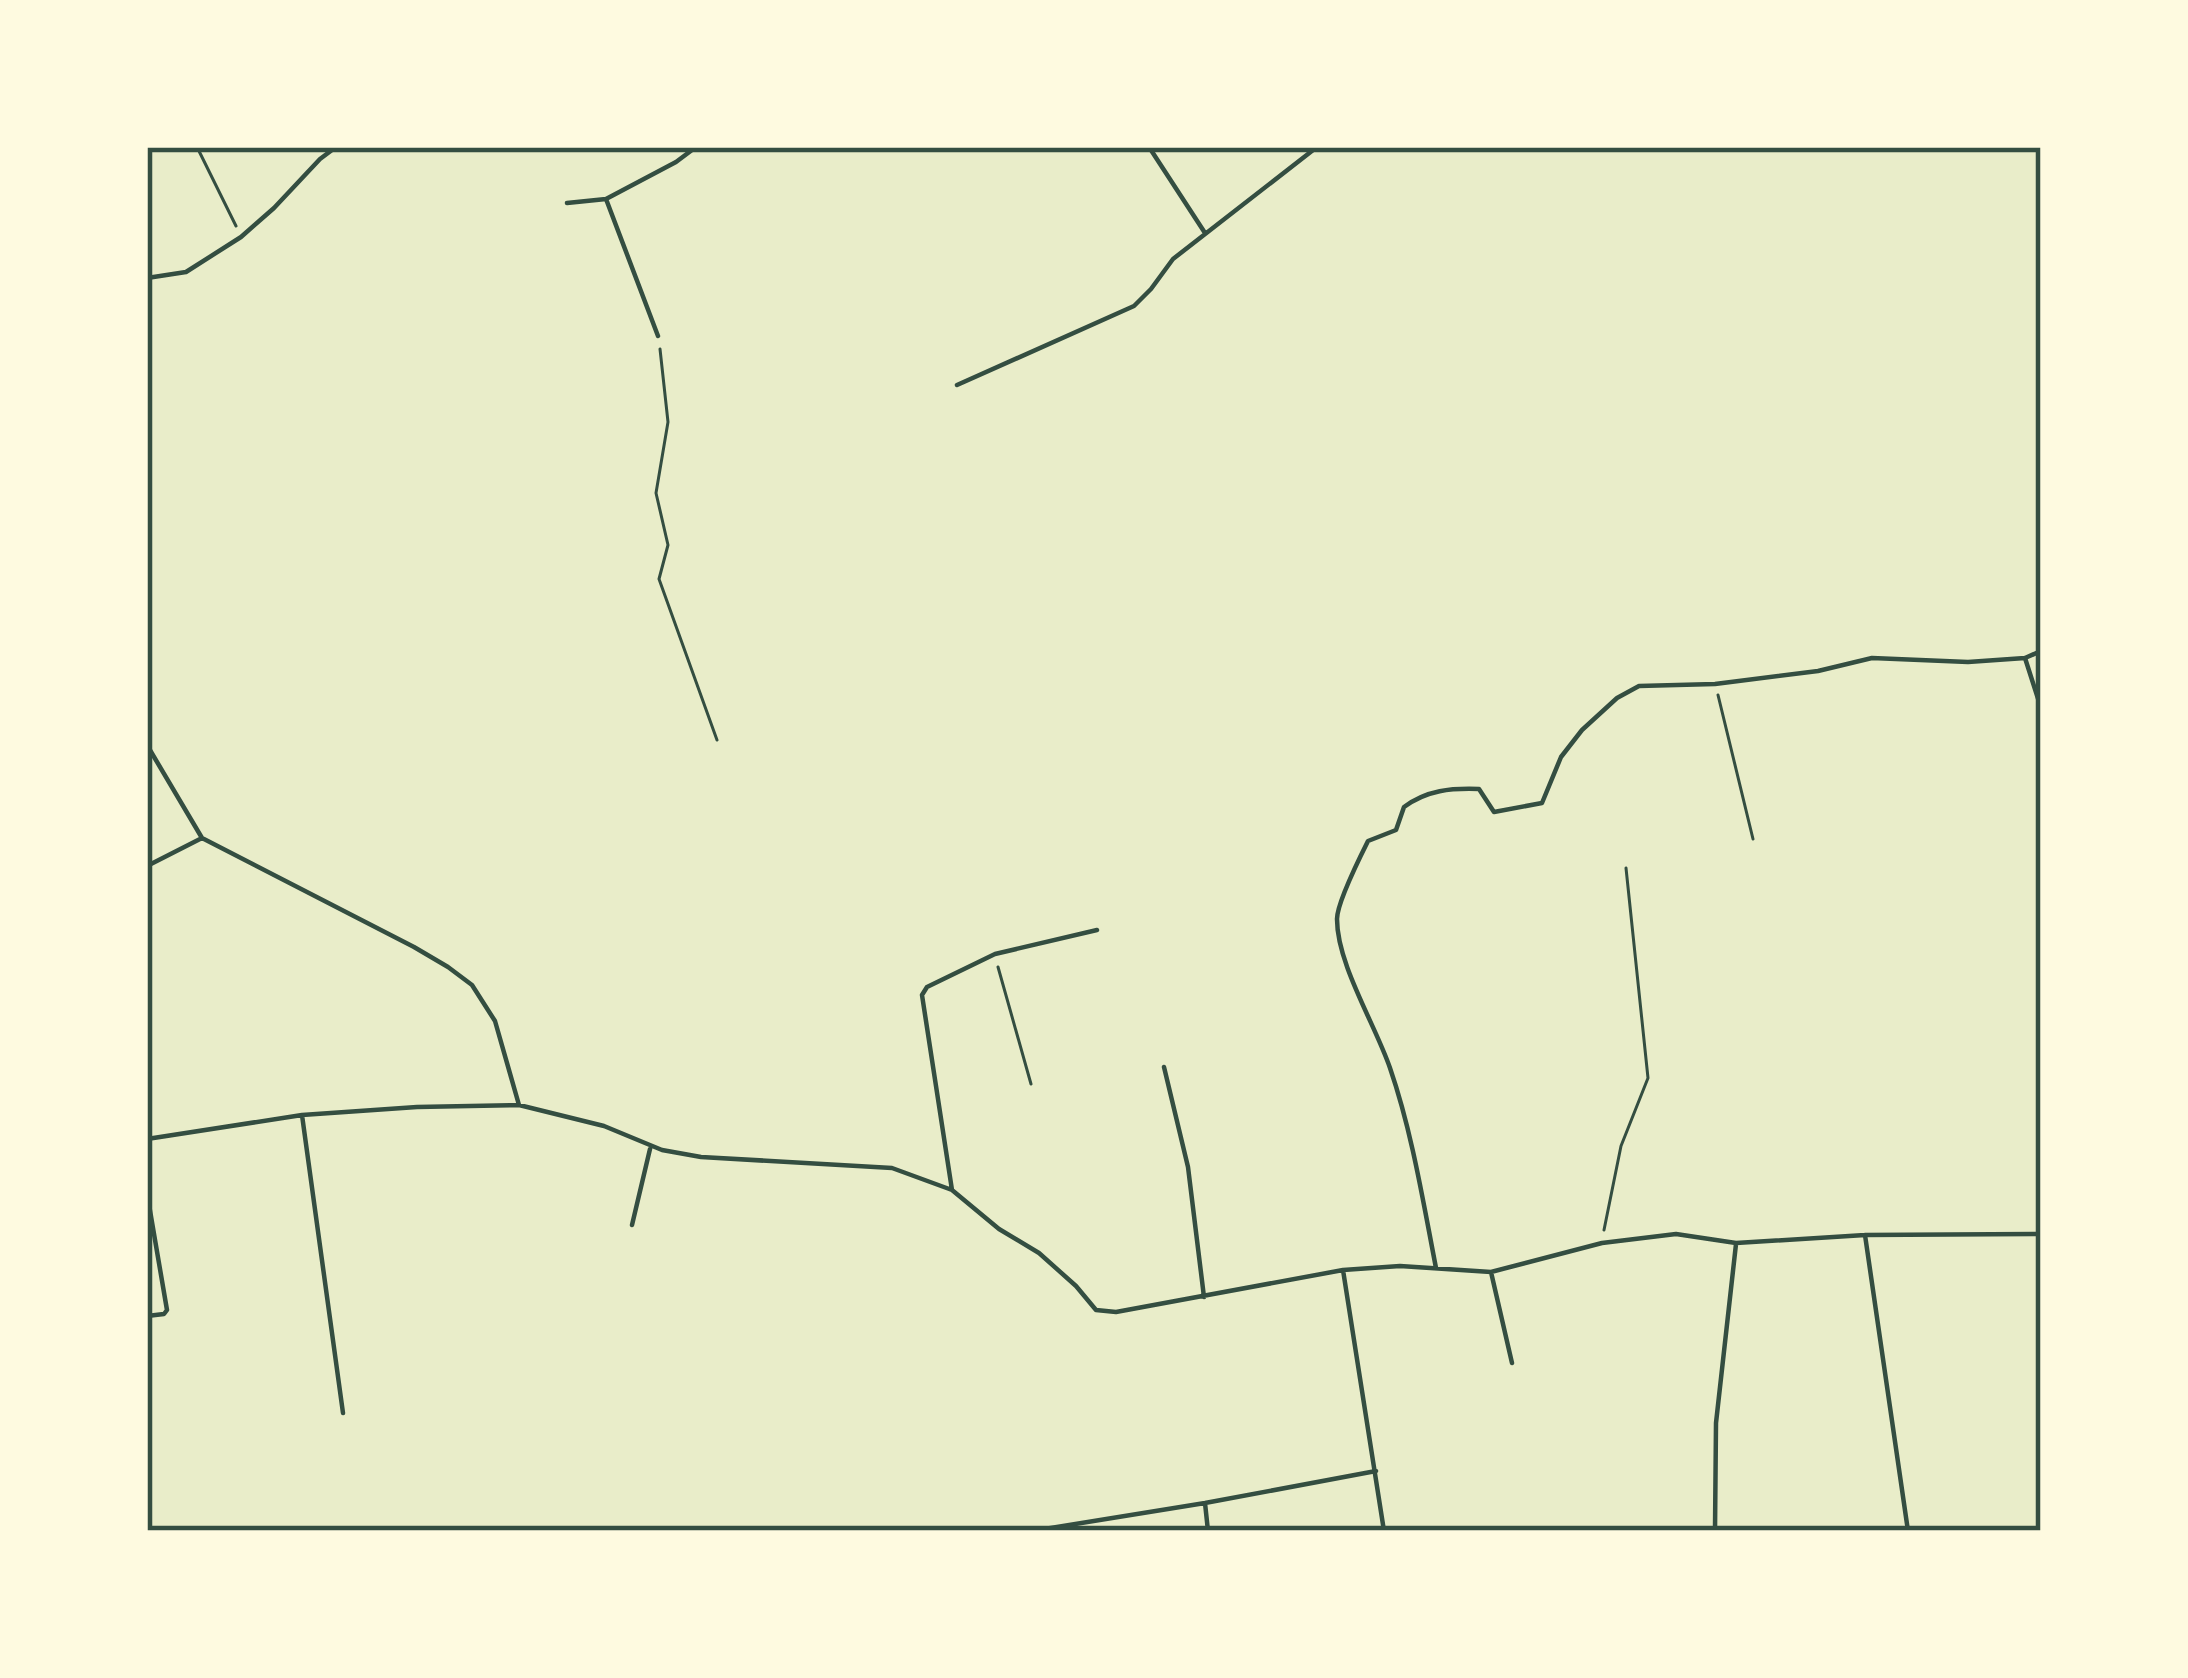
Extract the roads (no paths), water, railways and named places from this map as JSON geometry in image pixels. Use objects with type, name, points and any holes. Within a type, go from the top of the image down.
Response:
[{"type":"lane","points":[[147,278],[186,272],[241,237],[336,147]]},
{"type":"lane","points":[[567,203],[606,199],[696,147]]},
{"type":"lane","points":[[1149,147],[1205,234]]},
{"type":"lane","points":[[957,385],[1134,306],[1173,259],[1317,147]]},
{"type":"lane","points":[[606,199],[658,335]]},
{"type":"lane","points":[[1436,1268],[1390,1068],[1342,950],[1336,920],[1371,839],[1396,830],[1404,807],[1430,792],[1479,789],[1494,812],[1542,803],[1561,757],[1582,730],[1617,698],[1648,684],[1715,684],[1872,658],[1968,662],[2025,658],[2041,651]]},
{"type":"lane","points":[[2025,658],[2041,708]]},
{"type":"lane","points":[[147,745],[202,838],[414,946],[472,985],[495,1021],[519,1105]]},
{"type":"lane","points":[[147,866],[202,838]]},
{"type":"lane","points":[[952,1190],[922,995],[937,980],[995,954],[1096,930]]},
{"type":"lane","points":[[1164,1067],[1188,1167],[1204,1297]]},
{"type":"lane","points":[[147,1139],[302,1114],[519,1105],[604,1126],[650,1147],[700,1157],[892,1168],[952,1190],[999,1229],[1039,1253],[1096,1310],[1116,1312],[1343,1270],[1400,1266],[1491,1272],[1602,1243],[1676,1234],[1736,1243],[1864,1235],[2041,1234]]},
{"type":"lane","points":[[302,1114],[343,1413]]},
{"type":"lane","points":[[632,1225],[650,1147]]},
{"type":"lane","points":[[147,1192],[167,1310],[147,1316]]},
{"type":"lane","points":[[1864,1235],[1908,1531]]},
{"type":"lane","points":[[1714,1531],[1716,1423],[1736,1243]]},
{"type":"lane","points":[[1343,1270],[1384,1531]]},
{"type":"lane","points":[[1491,1272],[1512,1363]]},
{"type":"lane","points":[[1032,1531],[1376,1471]]},
{"type":"lane","points":[[1205,1503],[1208,1531]]}]
